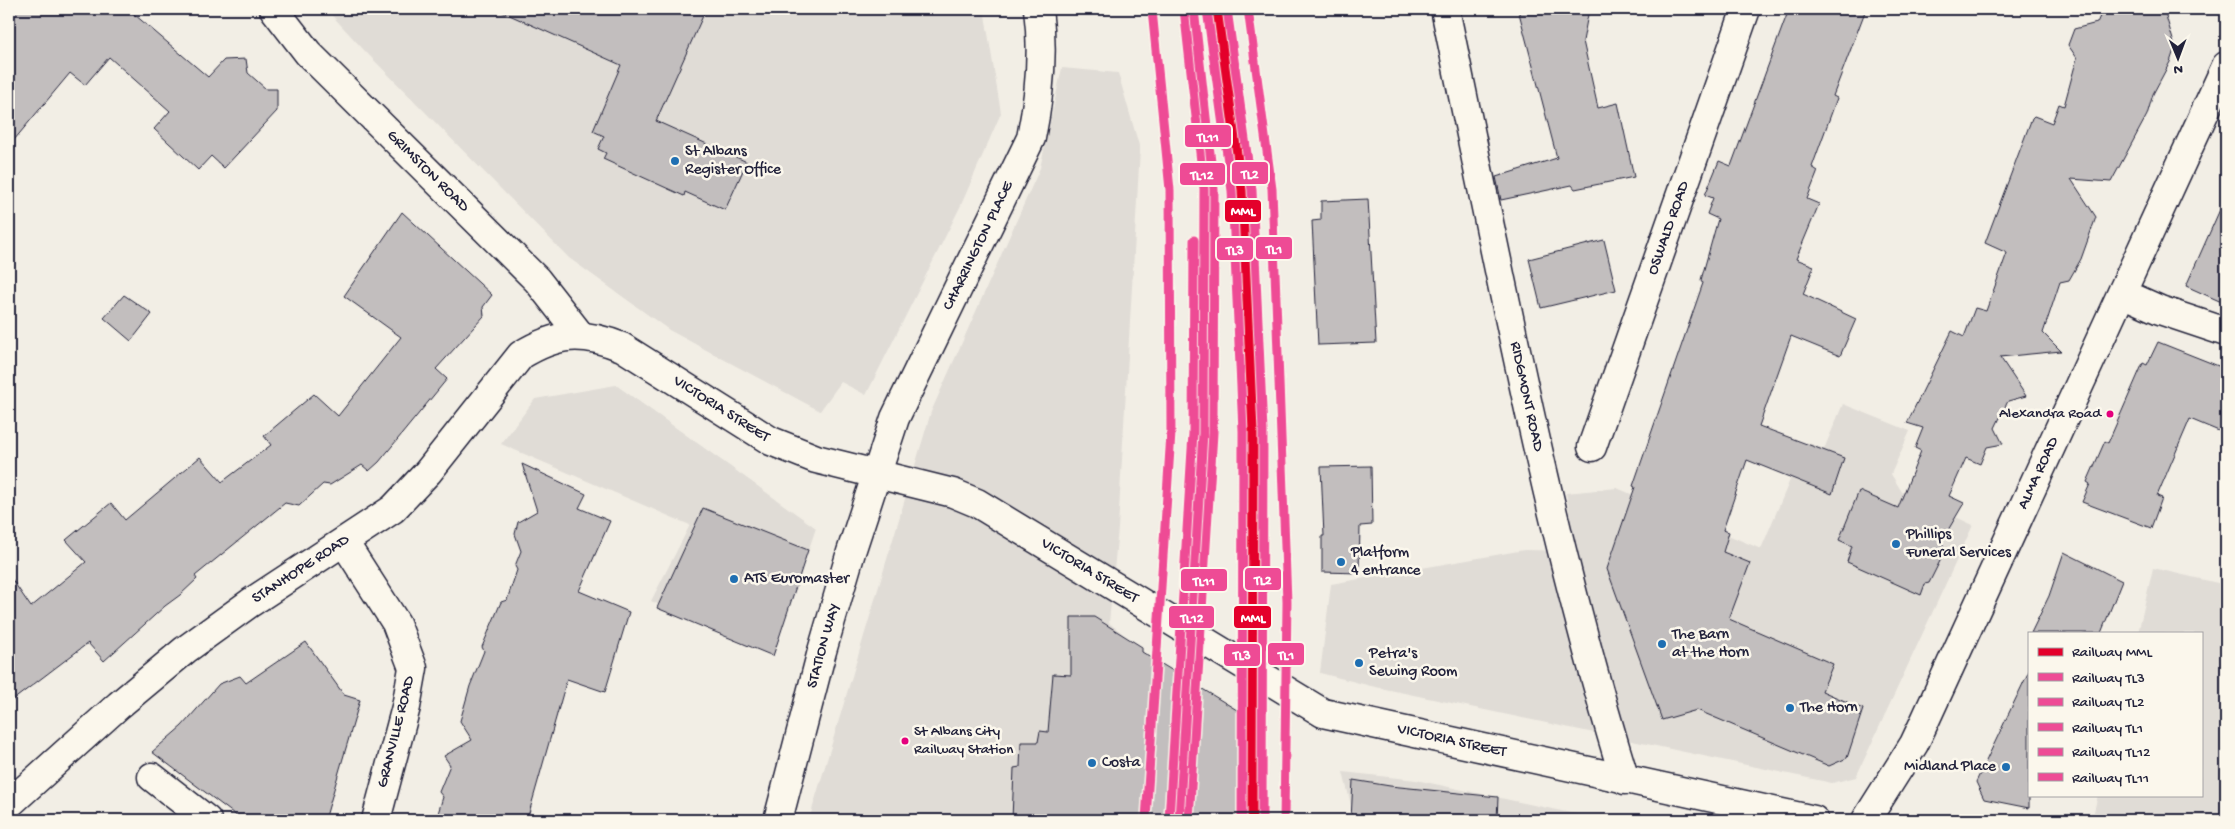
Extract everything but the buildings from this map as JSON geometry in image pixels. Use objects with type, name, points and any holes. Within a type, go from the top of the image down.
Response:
[{"type":"street","name":"GRIMSTON ROAD","points":[[274,9],[308,53],[537,280],[580,335]]},
{"type":"street","name":"CHARRINGTON PLACE","points":[[876,474],[895,418],[1031,138],[1038,104],[1042,68],[1038,9]]},
{"type":"street","name":"RIDGMONT ROAD","points":[[1445,9],[1539,459],[1589,660],[1625,780]]},
{"type":"street","name":"OSWALD ROAD","points":[[1592,447],[1746,9]]},
{"type":"street","name":"ALMA ROAD","points":[[1866,820],[1914,744],[2226,66]]},
{"type":"street","points":[[2122,293],[2160,310],[2226,332]]},
{"type":"street","name":"VICTORIA STREET","points":[[580,335],[602,339],[622,347],[771,441],[816,459],[953,493],[996,515],[1323,712],[1625,780],[1814,820]]},
{"type":"street","name":"STANHOPE ROAD","points":[[9,804],[119,705],[185,650],[250,603],[393,509],[428,472],[521,355],[541,343],[580,335]]},
{"type":"street","name":"STATION WAY","points":[[778,820],[825,642],[876,474]]},
{"type":"street","name":"GRANVILLE ROAD","points":[[344,542],[396,623],[413,668],[406,707],[376,820]]},
{"type":"street","points":[[152,777],[207,820]]},
{"type":"shaded area","points":[[326,9],[984,9],[1001,113],[961,205],[866,395],[841,382],[820,411],[669,330],[569,258]]},
{"type":"shaded area","points":[[1062,68],[1118,73],[1140,149],[1118,528],[1109,623],[1127,637],[1116,820],[809,820],[931,412],[1040,168]]},
{"type":"shaded area","points":[[616,385],[816,528],[773,656],[651,601],[690,525],[501,444],[535,399]]},
{"type":"shaded area","points":[[1843,404],[1910,431],[1891,474],[1902,492],[1973,525],[1856,777],[1832,783],[1371,686],[1320,673],[1331,584],[1524,550],[1576,551],[1566,493],[1617,488],[1761,549],[1806,442],[1824,449]]},
{"type":"shaded area","points":[[2153,568],[2226,585],[2226,820],[2092,820],[2098,796],[2202,796],[2202,632],[2138,632]]},
{"type":"shaded area","points":[[1343,772],[1416,780],[1604,820],[1359,820],[1359,813],[1351,805]]},
{"type":"rail line","name":"TL12","points":[[1179,820],[1203,433],[1204,189],[1184,9]]},
{"type":"rail line","name":"TL11","points":[[1189,820],[1213,433],[1214,189],[1194,9]]},
{"type":"rail line","name":"MML","points":[[1217,9],[1242,190],[1253,431],[1252,820]]},
{"type":"rail line","name":"TL2","points":[[1227,9],[1252,190],[1263,431],[1262,820]]},
{"type":"rail line","name":"TL1","points":[[1248,9],[1272,189],[1287,602],[1284,820]]},
{"type":"rail line","name":"TL1","points":[[1146,819],[1171,433],[1170,190],[1152,10]]},
{"type":"rail line","name":"TL3","points":[[1207,10],[1232,191],[1243,431],[1242,820]]},
{"type":"rail line","name":"TL2","points":[[1169,819],[1193,433],[1194,240]]},
{"type":"place","name":"St Albans Register Office","points":[[675,161]]},
{"type":"place","name":"Alexandra Road","points":[[2110,414]]},
{"type":"place","name":"Phillips Funeral Services","points":[[1896,544]]},
{"type":"place","name":"Platform 4 entrance","points":[[1341,562]]},
{"type":"place","name":"ATS Euromaster","points":[[734,579]]},
{"type":"place","name":"The Barn at the Horn","points":[[1662,644]]},
{"type":"place","name":"Petra's Sewing Room","points":[[1359,663]]},
{"type":"place","name":"The Horn","points":[[1790,708]]},
{"type":"place","name":"St Albans City Railway Station","points":[[905,741]]},
{"type":"place","name":"Costa","points":[[1092,763]]},
{"type":"place","name":"Midland Place","points":[[2006,767]]}]
